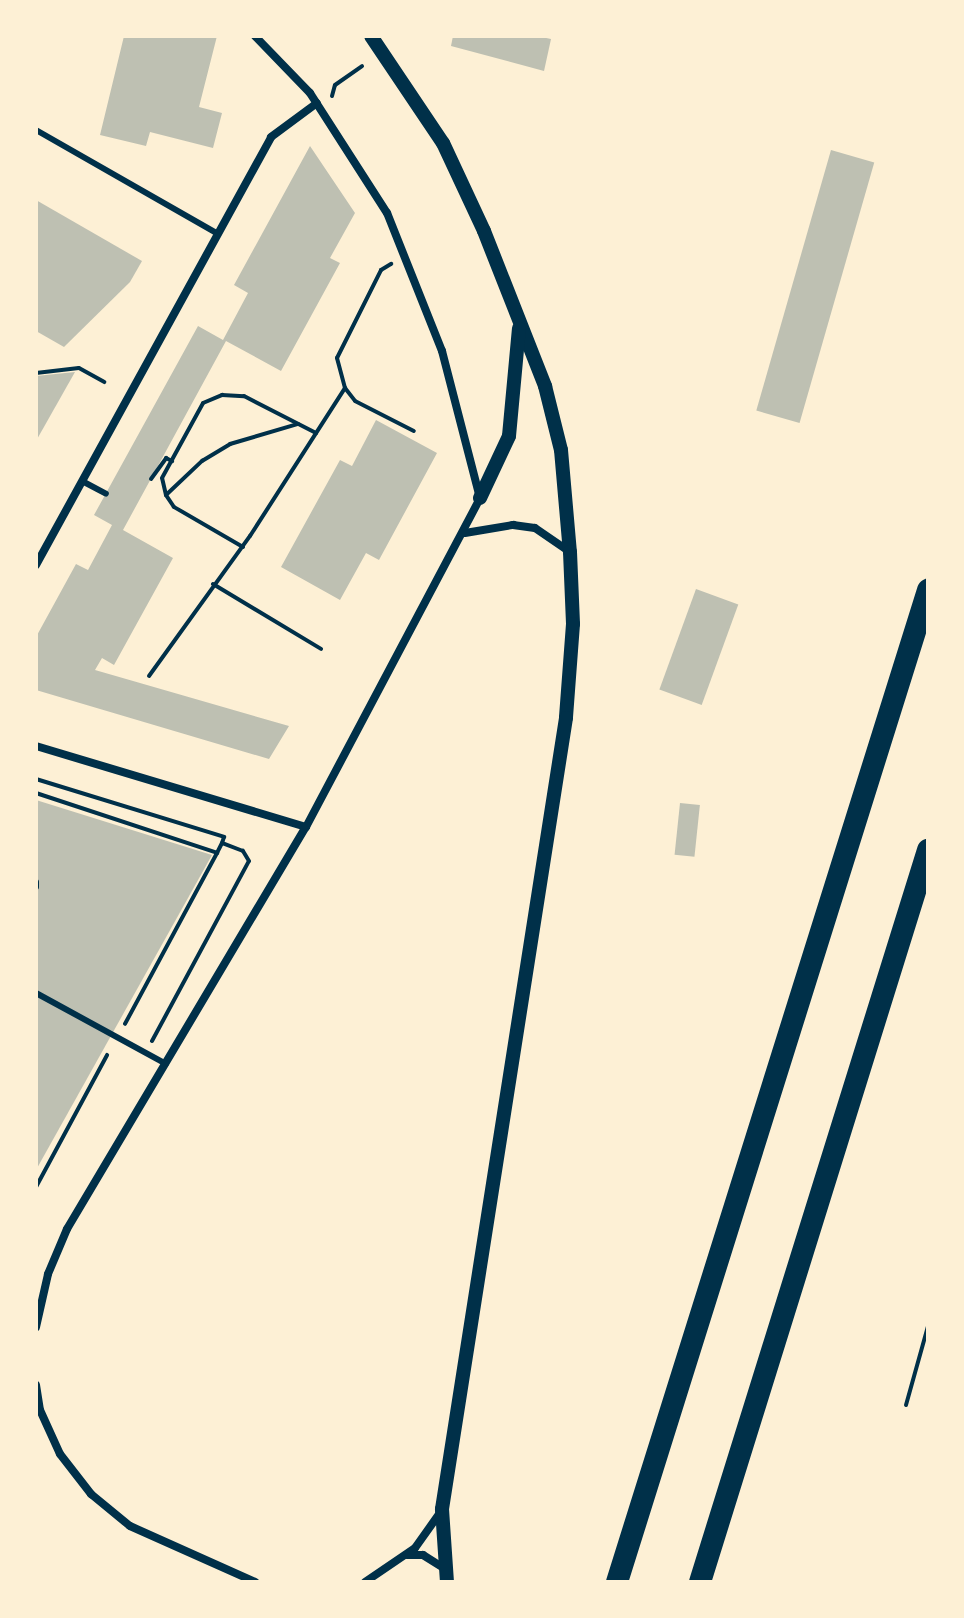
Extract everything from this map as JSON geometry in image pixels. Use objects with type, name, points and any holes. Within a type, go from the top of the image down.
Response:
[{"type":"highway","points":[[617,1582],[928,590]]},
{"type":"highway","points":[[700,1582],[928,850]]},
{"type":"street","points":[[255,36],[317,103],[387,213],[442,351],[480,498]]},
{"type":"street","points":[[371,36],[443,143],[484,231],[545,386],[561,450],[570,552],[573,624],[552,832],[442,1509],[447,1576]]},
{"type":"street","points":[[36,565],[271,137],[317,103]]},
{"type":"street","points":[[36,1327],[48,1274],[67,1229],[168,1065],[306,827],[465,533],[509,436],[519,324]]},
{"type":"street","points":[[465,533],[513,525],[535,528],[570,552]]},
{"type":"street","points":[[36,746],[306,827]]},
{"type":"street","points":[[36,1385],[40,1410],[60,1454],[91,1494],[130,1526],[255,1582]]},
{"type":"street","points":[[365,1582],[406,1555],[442,1509]]},
{"type":"street","points":[[406,1555],[423,1555],[447,1576]]},
{"type":"lane","points":[[36,130],[218,234]]},
{"type":"lane","points":[[82,481],[106,494]]},
{"type":"lane","points":[[36,993],[168,1065]]},
{"type":"path","points":[[406,255],[381,270],[337,358],[345,388],[355,401],[414,431]]},
{"type":"path","points":[[36,373],[79,368],[104,382]]},
{"type":"path","points":[[149,676],[213,584],[243,547],[345,388]]},
{"type":"path","points":[[243,547],[174,507],[166,495],[162,478],[203,403],[222,395],[244,396],[316,433]]},
{"type":"path","points":[[166,495],[202,461],[230,444],[298,424]]},
{"type":"path","points":[[151,479],[166,458],[172,461]]},
{"type":"path","points":[[213,584],[321,649]]},
{"type":"path","points":[[36,779],[224,837],[123,1028]]},
{"type":"path","points":[[36,793],[217,853]]},
{"type":"path","points":[[154,1042],[249,861],[243,851],[222,843]]},
{"type":"path","points":[[36,1187],[107,1055]]},
{"type":"path","points":[[906,1405],[928,1326]]},
{"type":"building","points":[[124,36],[217,36],[199,107],[222,113],[213,148],[150,132],[146,146],[100,135]]},
{"type":"building","points":[[453,36],[537,36],[551,39],[544,71],[451,46]]},
{"type":"building","points":[[310,146],[355,213],[330,258],[340,263],[281,371],[226,341],[123,530],[173,558],[114,665],[102,658],[95,670],[289,726],[269,759],[36,690],[36,637],[76,564],[88,570],[112,525],[94,515],[198,326],[223,340],[248,293],[234,285]]},
{"type":"building","points":[[831,150],[874,162],[800,423],[756,411]]},
{"type":"building","points":[[36,200],[142,261],[130,282],[64,347],[36,331]]},
{"type":"building","points":[[75,372],[36,441],[36,376]]},
{"type":"building","points":[[376,420],[437,453],[379,560],[366,553],[340,600],[281,567],[340,460],[352,466]]},
{"type":"building","points":[[696,589],[738,604],[702,705],[659,690]]},
{"type":"building","points":[[36,800],[212,855],[36,1170]]},
{"type":"building","points":[[680,803],[700,805],[694,857],[675,855]]}]
